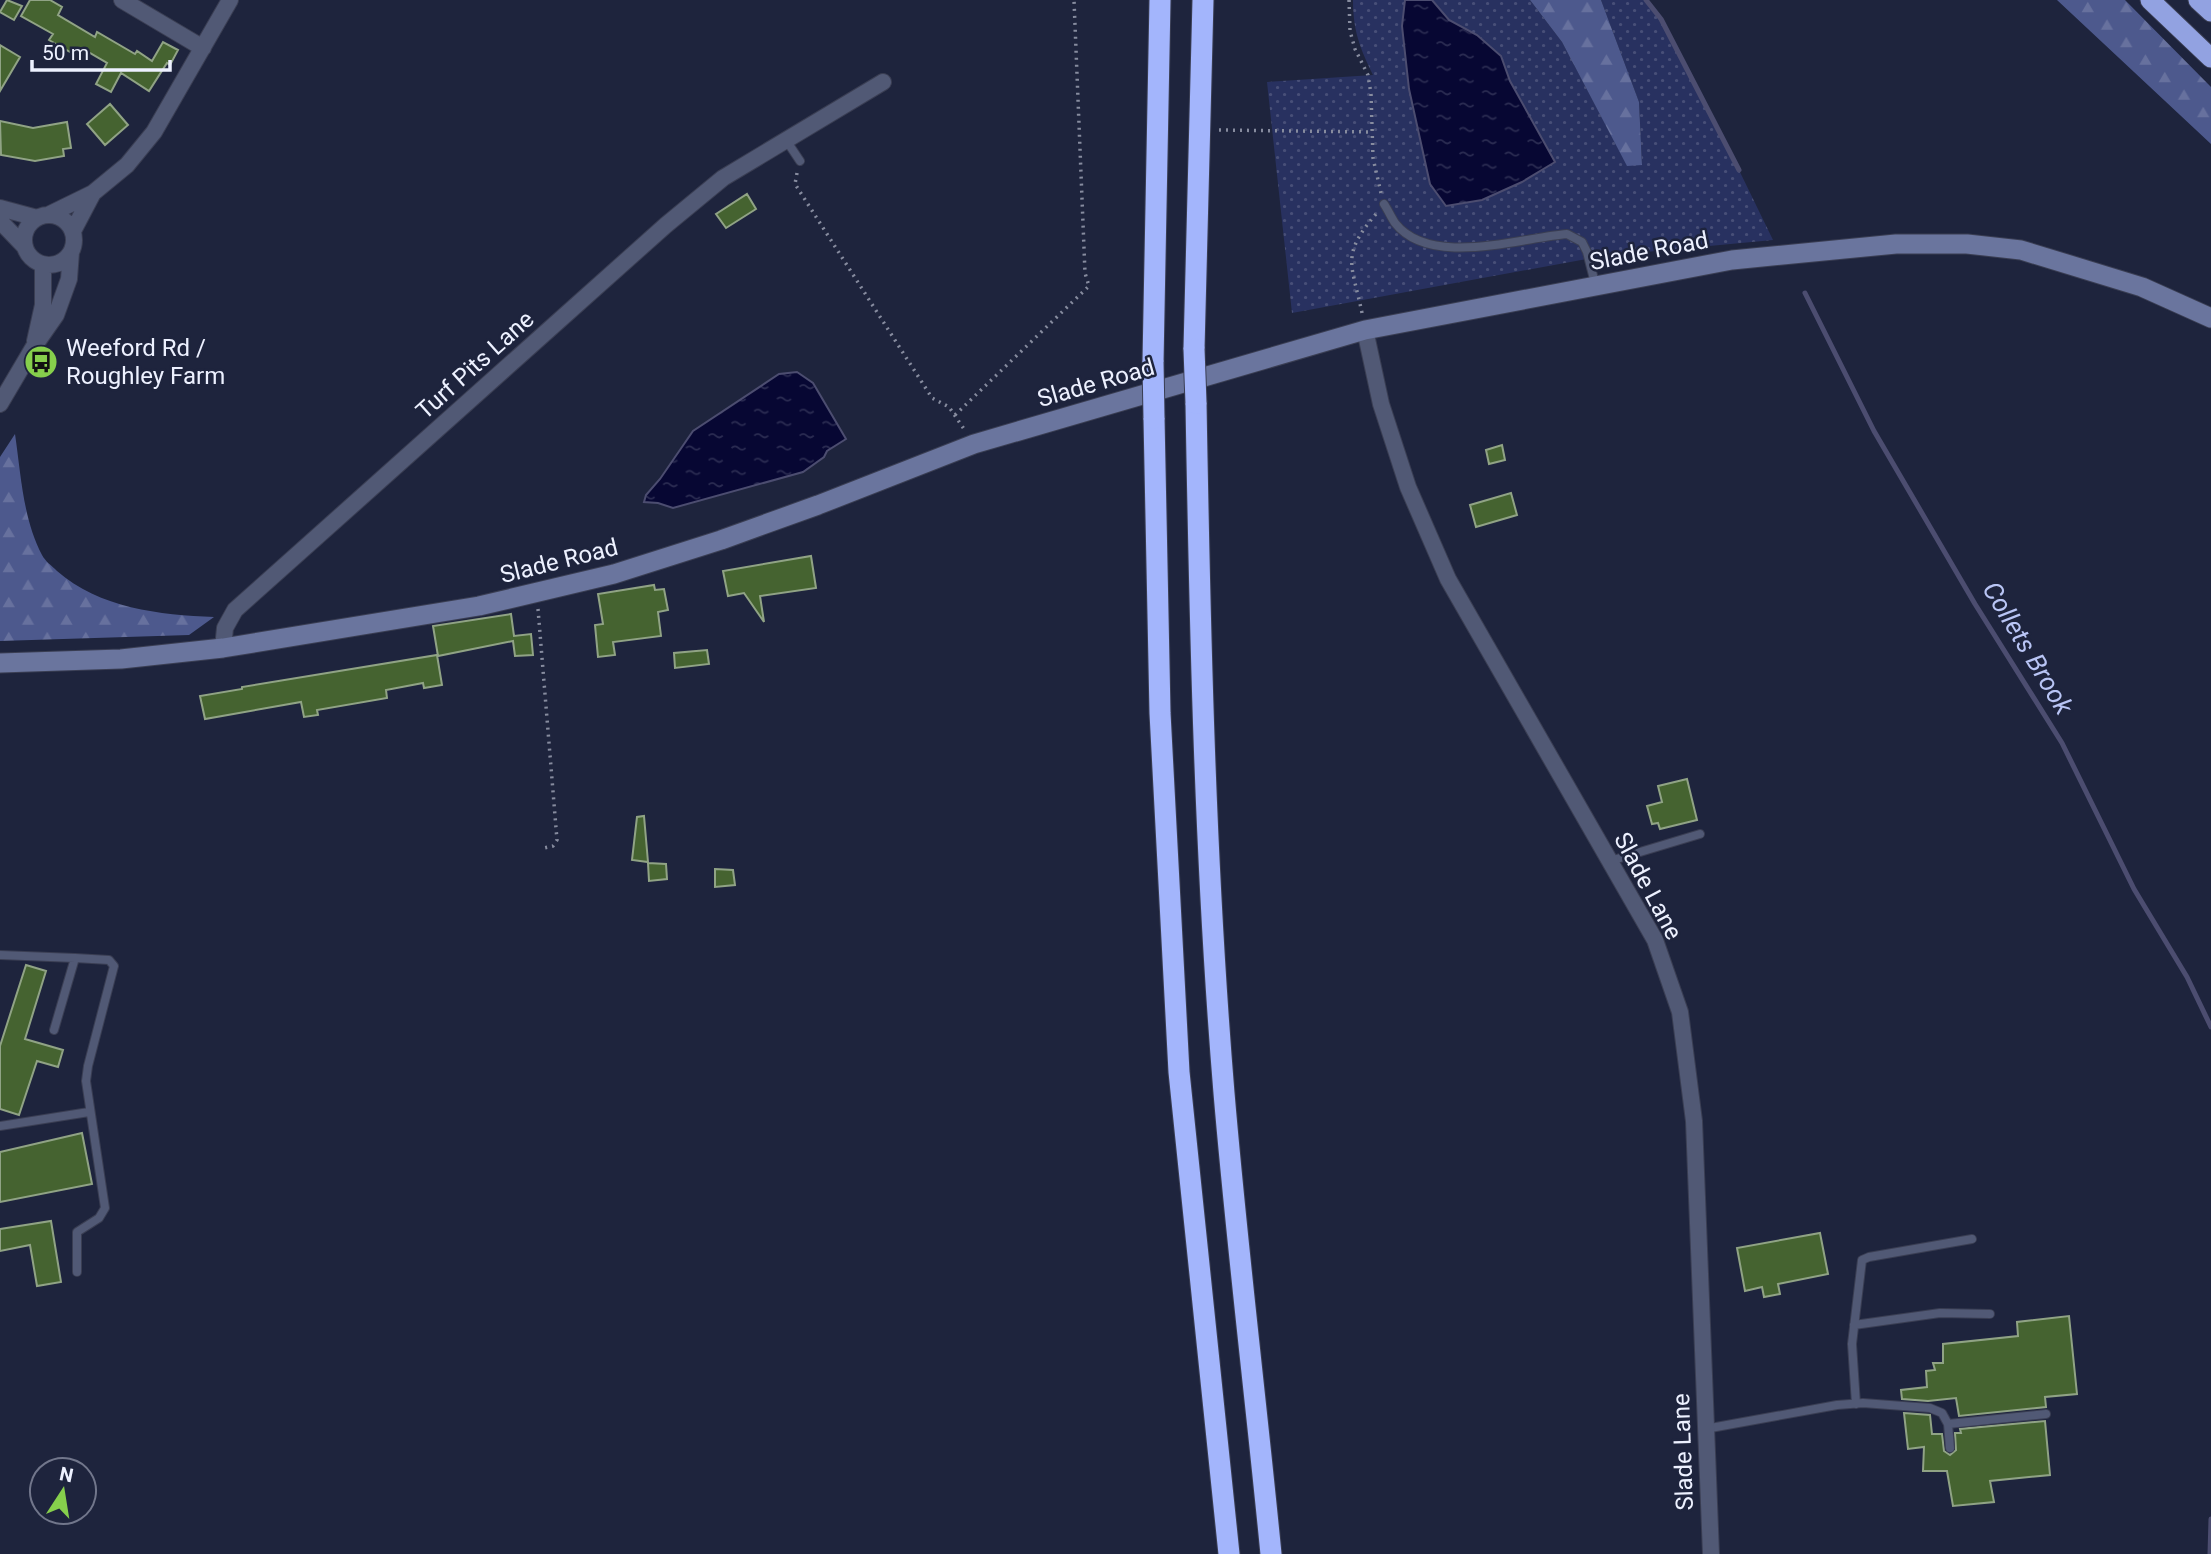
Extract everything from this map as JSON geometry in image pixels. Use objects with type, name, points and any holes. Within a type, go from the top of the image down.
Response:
[{"type":"highway","points":[[1160,0],[1153,362],[1160,727],[1179,1072],[1229,1554]]},
{"type":"highway","points":[[1203,0],[1194,349],[1202,700],[1224,1093],[1271,1554]]},
{"type":"highway","points":[[2150,0],[2211,58]]},
{"type":"highway","points":[[2199,0],[2211,12]]},
{"type":"main road","name":"Slade Road","points":[[0,663],[121,659],[223,648],[429,616],[536,593],[614,574],[721,540],[974,444],[1365,330],[1731,260],[1896,244],[1967,244],[2021,250],[2142,287],[2211,318]]},
{"type":"street","points":[[122,0],[203,48]]},
{"type":"street","points":[[25,247],[26,229],[43,216],[93,193],[127,165],[155,132],[230,0]]},
{"type":"street","name":"Turf Pits Lane","points":[[223,648],[225,628],[235,610],[666,225],[723,178],[883,82]]},
{"type":"street","points":[[73,231],[93,193]]},
{"type":"street","points":[[0,208],[65,220],[73,231],[75,240],[71,252],[69,279],[56,315],[0,404]]},
{"type":"street","points":[[0,221],[32,258],[43,264],[58,263],[71,252]]},
{"type":"street","points":[[33,348],[43,305],[43,264]]},
{"type":"street","name":"Slade Lane","points":[[1365,330],[1381,404],[1408,487],[1448,579],[1655,940],[1680,1012],[1694,1121],[1711,1554]]},
{"type":"lane","points":[[786,140],[800,161]]},
{"type":"lane","points":[[1384,204],[1395,224],[1413,238],[1455,249],[1567,234],[1582,242],[1596,287]]},
{"type":"lane","points":[[1610,861],[1700,834]]},
{"type":"lane","points":[[0,955],[109,960],[114,966],[88,1066],[86,1092],[104,1208],[99,1218],[76,1232],[77,1272]]},
{"type":"lane","points":[[54,1030],[75,958]]},
{"type":"lane","points":[[0,1126],[89,1112]]},
{"type":"lane","points":[[1856,1404],[1852,1344],[1862,1260],[1972,1239]]},
{"type":"lane","points":[[1854,1325],[1940,1313],[1990,1314]]},
{"type":"lane","points":[[1705,1429],[1837,1405],[1937,1410],[1948,1424],[1950,1448]]},
{"type":"lane","points":[[1948,1424],[2046,1413]]},
{"type":"path","points":[[955,415],[1089,286],[1085,273],[1074,0]]},
{"type":"path","points":[[1349,0],[1350,31],[1355,49],[1368,75],[1371,132],[1377,180],[1384,204],[1356,241],[1350,261],[1365,330]]},
{"type":"path","points":[[1234,131],[1371,132]]},
{"type":"path","points":[[800,161],[795,184],[932,398],[949,407],[974,444]]},
{"type":"path","points":[[536,593],[557,840],[553,846],[544,848]]},
{"type":"shaded area","points":[[1353,0],[1530,0],[1562,42],[1627,165],[1642,164],[1639,102],[1601,0],[1646,0],[1661,19],[1773,240],[1603,256],[1292,313],[1267,82],[1373,75],[1358,39]]},
{"type":"green space","points":[[1530,0],[1601,0],[1639,102],[1642,165],[1627,166],[1562,42]]},
{"type":"green space","points":[[2057,0],[2125,0],[2211,87],[2211,144]]},
{"type":"green space","points":[[15,434],[31,527],[43,557],[57,571],[92,594],[131,607],[214,617],[189,635],[0,641],[0,457]]},
{"type":"water","points":[[1405,0],[1432,0],[1449,20],[1477,35],[1501,56],[1510,81],[1555,162],[1522,182],[1482,200],[1446,206],[1430,184],[1409,89],[1402,26]]},
{"type":"water","points":[[797,372],[813,383],[846,439],[803,472],[673,508],[644,502],[646,495],[693,431],[779,374]]},
{"type":"building","points":[[7,0],[22,6],[14,20],[0,12]]},
{"type":"building","points":[[30,0],[50,0],[62,7],[58,15],[95,37],[97,32],[152,61],[163,42],[178,50],[170,65],[167,63],[149,91],[121,73],[111,92],[96,84],[107,63],[83,49],[79,57],[49,40],[53,34],[21,16]]},
{"type":"building","points":[[0,45],[20,57],[0,91]]},
{"type":"building","points":[[110,104],[128,125],[105,145],[87,124]]},
{"type":"building","points":[[0,121],[33,128],[67,122],[71,148],[63,149],[64,156],[35,161],[1,155]]},
{"type":"building","points":[[747,194],[756,209],[726,228],[716,214]]},
{"type":"building","points":[[1502,445],[1505,460],[1489,464],[1486,450]]},
{"type":"building","points":[[1511,493],[1517,515],[1476,527],[1470,505]]},
{"type":"building","points":[[811,556],[816,588],[760,596],[764,622],[744,593],[728,596],[723,571]]},
{"type":"building","points":[[654,585],[655,590],[664,589],[668,610],[658,612],[661,636],[613,642],[615,655],[598,657],[595,625],[603,624],[598,594]]},
{"type":"building","points":[[511,614],[514,636],[531,634],[533,655],[515,656],[513,641],[438,656],[433,626]]},
{"type":"building","points":[[707,650],[709,664],[675,668],[674,653]]},
{"type":"building","points":[[437,655],[442,685],[424,688],[423,683],[386,690],[387,698],[317,710],[318,715],[304,717],[301,702],[205,719],[200,696]]},
{"type":"building","points":[[1687,779],[1697,820],[1660,829],[1658,823],[1652,824],[1647,806],[1662,802],[1658,786]]},
{"type":"building","points":[[644,816],[648,862],[632,860],[637,817]]},
{"type":"building","points":[[648,863],[666,864],[667,879],[649,881]]},
{"type":"building","points":[[715,869],[733,870],[735,885],[715,887]]},
{"type":"building","points":[[26,965],[46,971],[25,1039],[63,1050],[58,1067],[37,1061],[19,1115],[0,1109],[0,1046]]},
{"type":"building","points":[[82,1133],[92,1184],[0,1202],[0,1152]]},
{"type":"building","points":[[51,1221],[61,1282],[37,1286],[30,1245],[0,1251],[0,1229]]},
{"type":"building","points":[[1820,1233],[1828,1274],[1778,1284],[1780,1294],[1764,1297],[1762,1287],[1745,1291],[1737,1248]]},
{"type":"building","points":[[2069,1316],[2077,1394],[2045,1397],[2046,1407],[1959,1416],[1956,1398],[1928,1401],[1902,1399],[1901,1390],[1927,1387],[1926,1371],[1935,1370],[1933,1363],[1943,1363],[1943,1344],[2018,1336],[2017,1322]]},
{"type":"building","points":[[1904,1413],[1930,1415],[1932,1434],[1942,1434],[1944,1451],[1950,1455],[1956,1450],[1955,1433],[1961,1433],[1960,1429],[2045,1421],[2050,1475],[1990,1481],[1994,1502],[1953,1506],[1947,1471],[1923,1471],[1924,1447],[1908,1449]]},
{"type":"waterway","name":"Collets Brook","points":[[1646,0],[1661,19],[1739,170]]},
{"type":"waterway","name":"Collets Brook","points":[[1805,293],[1874,431],[1975,604],[2062,743],[2134,889],[2187,977],[2211,1027]]},
{"type":"waterway","name":"Collets Brook","points":[[2210,1554],[2211,1519]]},
{"type":"place","name":"Weeford Rd / Roughley Farm","points":[[41,362]]}]
